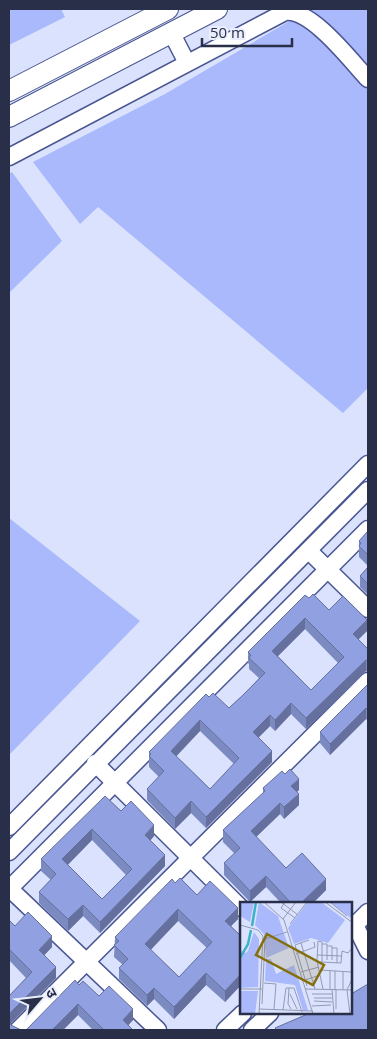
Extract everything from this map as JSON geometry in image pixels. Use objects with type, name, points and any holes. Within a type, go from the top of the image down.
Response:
[{"type":"main road","points":[[9,92],[168,9]]},
{"type":"main road","points":[[9,117],[217,9]]},
{"type":"street","points":[[9,157],[277,16],[291,11],[313,22],[368,78]]},
{"type":"street","points":[[171,32],[187,63]]},
{"type":"street","points":[[9,827],[368,464]]},
{"type":"street","points":[[9,852],[95,763],[368,490]]},
{"type":"street","points":[[158,1030],[9,888],[368,529]]},
{"type":"street","points":[[309,551],[368,609]]},
{"type":"street","points":[[18,1030],[368,681]]},
{"type":"street","points":[[126,710],[137,722]]},
{"type":"street","points":[[95,763],[240,907]]},
{"type":"street","points":[[368,912],[353,927],[368,951]]},
{"type":"street","points":[[225,1030],[242,1014]]},
{"type":"street","points":[[252,1030],[268,1021]]},
{"type":"shaded area","points":[[9,9],[61,9],[65,17],[9,45]]},
{"type":"shaded area","points":[[310,9],[368,9],[368,388],[343,413],[98,207],[80,224],[33,162],[165,94]]},
{"type":"shaded area","points":[[12,172],[62,241],[9,293],[9,174]]},
{"type":"shaded area","points":[[9,518],[140,621],[9,755]]},
{"type":"building","points":[[368,531],[368,555],[359,546],[361,543],[359,541]]},
{"type":"building","points":[[368,567],[368,584],[360,576]]},
{"type":"building","points":[[313,594],[329,610],[343,596],[367,620],[353,634],[368,649],[368,661],[366,660],[306,718],[291,703],[275,720],[270,715],[253,732],[272,751],[206,817],[191,801],[175,818],[147,789],[164,771],[149,756],[151,754],[149,752],[206,694],[209,697],[213,693],[229,708],[243,695],[265,673],[249,658],[251,655],[248,652],[305,595],[309,598]],"holes":[[[305,618],[344,657],[311,690],[272,651]],[[200,720],[239,758],[210,789],[171,751]]]},
{"type":"building","points":[[368,684],[368,710],[366,708],[330,744],[320,732]]},
{"type":"building","points":[[290,769],[299,779],[291,786],[299,794],[284,807],[280,803],[251,831],[286,868],[302,853],[326,879],[302,902],[290,902],[266,876],[250,891],[224,863],[240,848],[223,830],[265,791],[263,788],[282,771],[285,774]]},
{"type":"building","points":[[105,796],[121,811],[131,801],[154,825],[145,835],[165,855],[100,922],[83,905],[68,919],[39,892],[56,874],[41,859]],"holes":[[[92,829],[132,869],[102,899],[62,859]]]},
{"type":"building","points":[[180,878],[197,895],[210,881],[238,908],[225,921],[240,935],[240,975],[225,991],[206,973],[174,1007],[154,988],[147,995],[119,968],[128,959],[114,945],[119,941],[115,937],[172,879],[175,883]],"holes":[[[178,909],[212,942],[179,977],[145,944]]]},
{"type":"building","points":[[28,912],[52,936],[39,950],[56,967],[9,1016],[9,996],[32,972],[9,949],[9,920],[15,926]]},
{"type":"building","points":[[75,980],[79,985],[83,981],[99,996],[109,986],[133,1009],[123,1020],[133,1030],[104,1030],[78,1004],[52,1030],[26,1030]]},
{"type":"building","points":[[368,984],[368,1030],[277,1030],[275,1028],[308,1014],[352,1014],[352,993]]},
{"type":"building","points":[[9,1018],[11,1025],[21,1030],[9,1029]]}]
